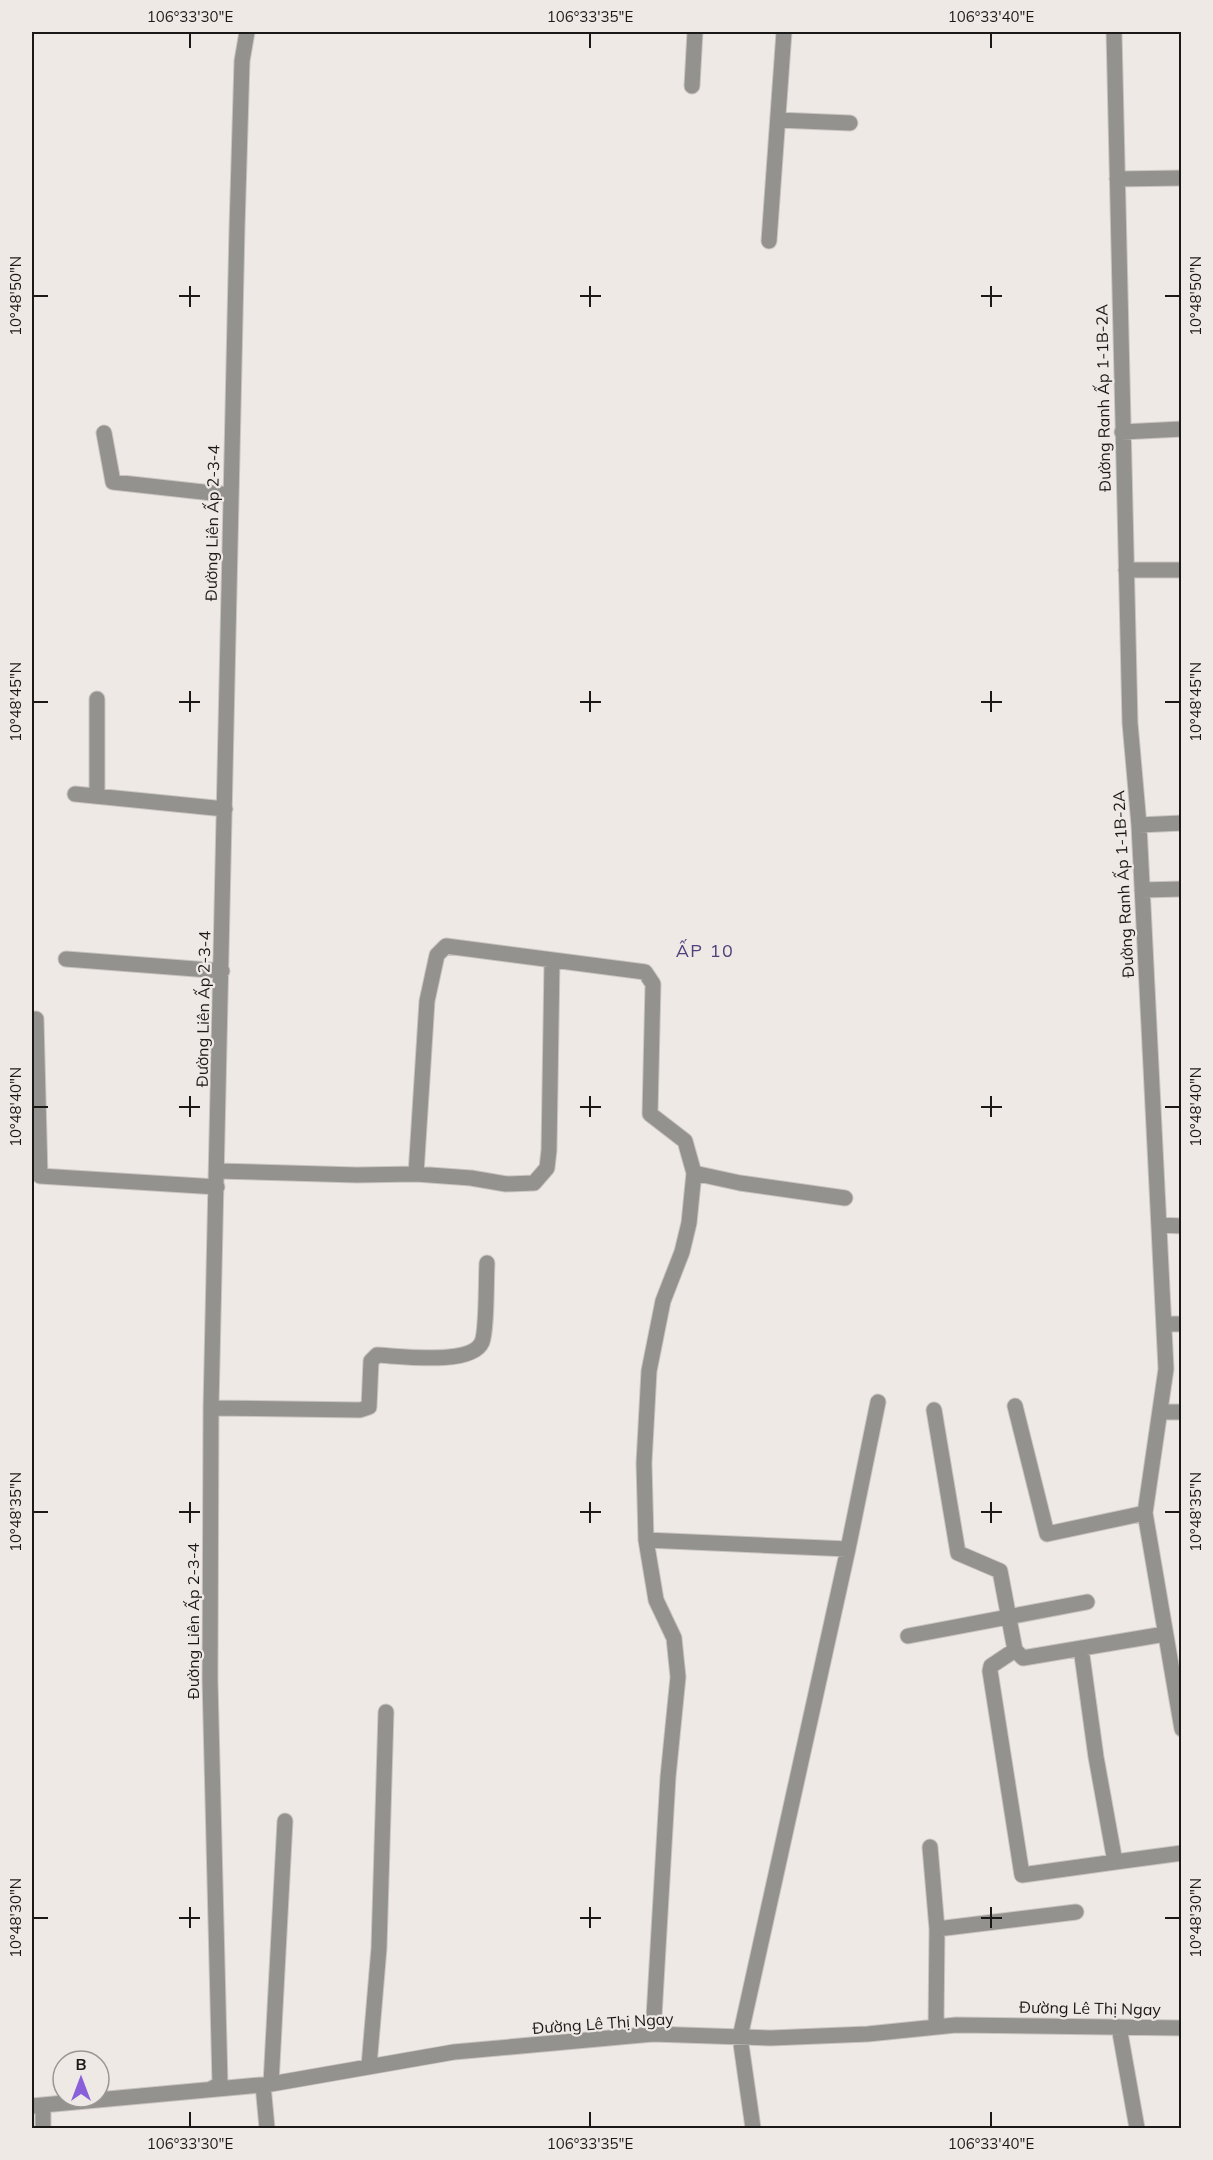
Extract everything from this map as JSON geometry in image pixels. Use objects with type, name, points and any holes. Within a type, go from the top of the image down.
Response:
[{"type":"street","name":"Đường Liên Ấp 2-3-4","points":[[211,2089],[220,2084],[210,1680],[212,1408],[230,495],[242,73],[247,32]]},
{"type":"street","points":[[692,86],[695,32]]},
{"type":"street","points":[[769,242],[784,32]]},
{"type":"street","name":"Đường Ranh Ấp 1-1B-2A","points":[[1114,32],[1130,723],[1139,825],[1167,1370],[1145,1512],[1182,1729]]},
{"type":"street","points":[[778,120],[850,123]]},
{"type":"street","points":[[1117,179],[1182,178]]},
{"type":"street","points":[[1122,432],[1182,429]]},
{"type":"street","points":[[104,433],[113,482],[230,495]]},
{"type":"street","points":[[1126,570],[1182,570]]},
{"type":"street","points":[[97,699],[97,796]]},
{"type":"street","points":[[75,794],[225,809]]},
{"type":"street","points":[[1139,825],[1182,823]]},
{"type":"street","points":[[1142,890],[1182,889]]},
{"type":"street","points":[[416,1174],[427,1001],[437,955],[446,946],[645,972],[653,984],[650,1114],[685,1142],[694,1173],[689,1223],[682,1252],[663,1301],[649,1371],[644,1463],[646,1540],[656,1600],[674,1638],[678,1677],[668,1777],[653,2034]]},
{"type":"street","points":[[66,959],[222,971]]},
{"type":"street","points":[[217,1171],[357,1175],[416,1174],[471,1178],[506,1184],[534,1183],[544,1173],[549,1150],[552,961]]},
{"type":"street","points":[[36,1019],[36,1177],[217,1187]]},
{"type":"street","points":[[694,1173],[740,1184],[845,1198]]},
{"type":"street","points":[[1159,1225],[1182,1226]]},
{"type":"street","points":[[212,1408],[360,1410],[369,1407],[371,1361],[376,1355],[455,1358],[474,1352],[482,1341],[487,1263]]},
{"type":"street","points":[[1164,1324],[1182,1324]]},
{"type":"street","points":[[753,2128],[740,2037],[848,1549],[878,1402]]},
{"type":"street","points":[[1015,1406],[1047,1534],[1145,1512]]},
{"type":"street","points":[[934,1410],[958,1553],[1000,1571],[1015,1650],[1023,1658],[1165,1634]]},
{"type":"street","points":[[1162,1412],[1182,1412]]},
{"type":"street","points":[[646,1540],[848,1549]]},
{"type":"street","points":[[908,1636],[1087,1602]]},
{"type":"street","points":[[1081,1648],[1096,1757],[1115,1862]]},
{"type":"street","points":[[1015,1650],[991,1666],[990,1671],[1022,1875],[1182,1853]]},
{"type":"street","points":[[369,2066],[379,1948],[386,1712]]},
{"type":"street","points":[[267,2128],[267,2085],[285,1821]]},
{"type":"street","points":[[930,1847],[937,1929],[936,2027]]},
{"type":"street","points":[[937,1929],[1076,1912]]},
{"type":"street","name":"Đường Lê Thị Ngay","points":[[37,2106],[267,2085],[454,2052],[653,2034],[740,2037],[868,2034],[956,2025],[1182,2028]]},
{"type":"street","points":[[1119,2027],[1137,2128]]},
{"type":"street","points":[[37,2106],[43,2128]]},
{"type":"district","name":"ẤP 10","points":[[705,951]]}]
